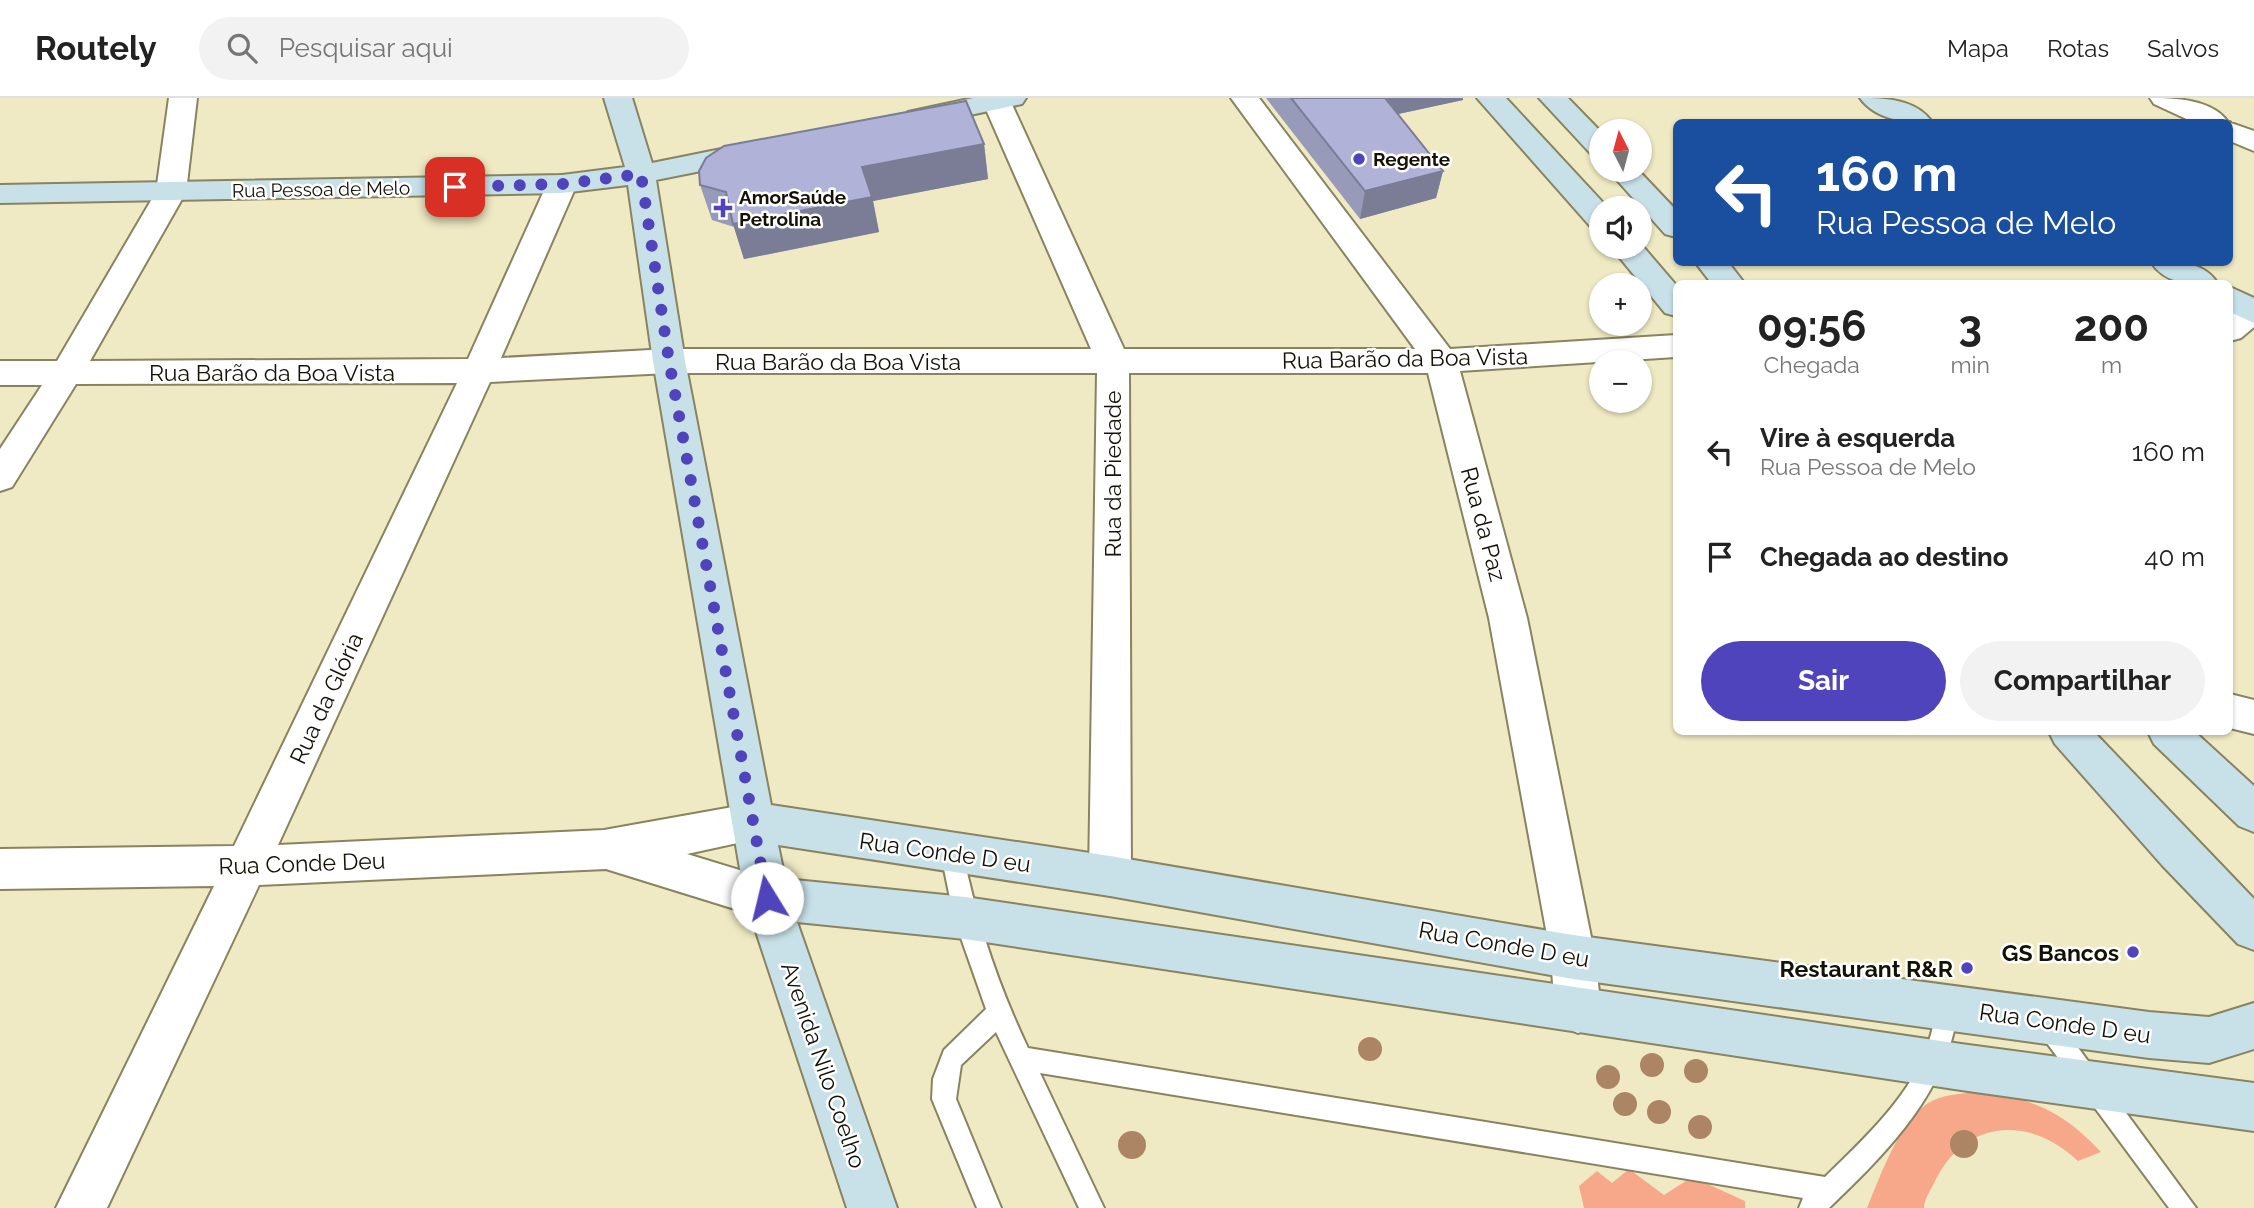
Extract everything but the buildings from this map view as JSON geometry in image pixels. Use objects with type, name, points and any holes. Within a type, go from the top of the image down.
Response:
[{"type":"main road","name":"Avenida Nilo Coelho","points":[[618,98],[641,174],[669,361],[767,898],[872,1208]]},
{"type":"main road","points":[[1491,98],[1589,205]]},
{"type":"main road","points":[[1553,98],[1589,136]]},
{"type":"main road","points":[[1874,98],[1912,119]]},
{"type":"main road","points":[[887,124],[1001,99]]},
{"type":"main road","name":"Rua Pessoa de Melo","points":[[0,194],[562,184],[641,174],[778,146]]},
{"type":"main road","points":[[1553,164],[1568,169],[1589,167]]},
{"type":"main road","points":[[1633,182],[1673,224]]},
{"type":"main road","points":[[1636,259],[1673,302]]},
{"type":"main road","points":[[1714,266],[1726,280]]},
{"type":"main road","points":[[2173,266],[2196,280]]},
{"type":"main road","points":[[2072,735],[2177,851],[2254,929]]},
{"type":"main road","points":[[2171,735],[2254,813]]},
{"type":"main road","name":"Rua Conde D eu","points":[[755,822],[1110,876],[1573,957],[2149,1035],[2209,1040],[2254,1026]]},
{"type":"main road","points":[[767,898],[965,918],[1933,1063],[2254,1107]]},
{"type":"street","points":[[0,478],[67,372],[171,192],[183,98]]},
{"type":"street","name":"Rua da Paz","points":[[1245,98],[1441,361],[1508,618],[1573,957],[1578,1010]]},
{"type":"street","points":[[2164,98],[2208,119]]},
{"type":"street","name":"Rua da Piedade","points":[[1001,99],[1113,362],[1110,876]]},
{"type":"street","points":[[2233,132],[2254,142]]},
{"type":"street","name":"Rua da Glória","points":[[81,1208],[247,866],[480,371],[562,184]]},
{"type":"street","name":"Rua Barão da Boa Vista","points":[[0,373],[480,371],[669,361],[1441,361],[1673,345]]},
{"type":"street","points":[[2233,712],[2254,717]]},
{"type":"street","name":"Rua Conde Deu","points":[[0,869],[247,866],[604,850],[755,822]]},
{"type":"street","name":"Rua Conde Deu","points":[[604,850],[767,898]]},
{"type":"lane","points":[[952,854],[965,918],[999,1013],[1092,1208]]},
{"type":"lane","points":[[1811,1208],[1912,1096],[1933,1063],[1949,1008]]},
{"type":"lane","points":[[989,1208],[944,1099],[945,1079],[952,1058],[999,1013]]},
{"type":"lane","points":[[2045,1020],[2184,1208]]},
{"type":"lane","points":[[1023,1059],[1830,1190]]},
{"type":"shaded area","points":[[1985,1092],[2020,1099],[2049,1111],[2075,1128],[2101,1152],[2078,1161],[2060,1146],[2040,1136],[2001,1130],[1982,1135],[1965,1144],[1949,1159],[1928,1194],[1924,1208],[1867,1208],[1901,1133],[1921,1109],[1945,1096]]},
{"type":"shaded area","points":[[1629,1169],[1664,1195],[1692,1177],[1745,1201],[1745,1208],[1584,1208],[1579,1186],[1597,1171],[1612,1183]]},
{"type":"place","name":"Regente","points":[[1359,159]]},
{"type":"place","name":"AmorSaúde Petrolina","points":[[723,208]]},
{"type":"place","name":"GS Bancos","points":[[2133,952]]},
{"type":"place","name":"Restaurant R&R","points":[[1967,968]]},
{"type":"route","points":[[455,187],[562,184],[641,174],[669,361],[767,898]]}]
